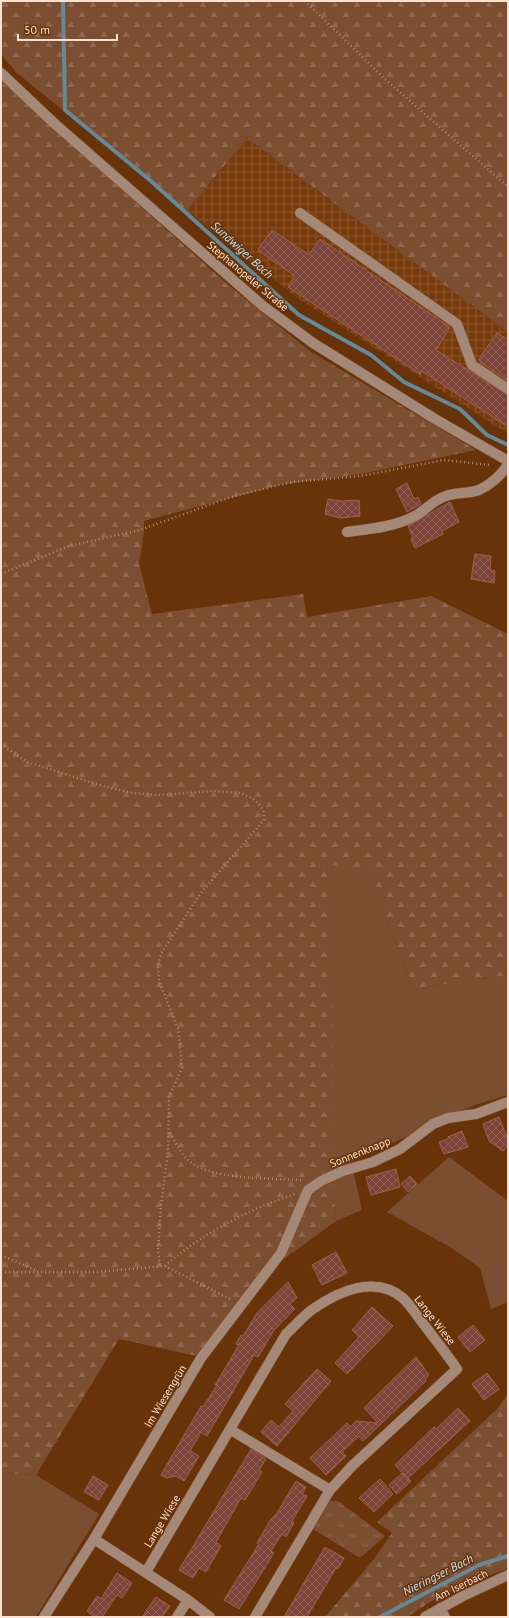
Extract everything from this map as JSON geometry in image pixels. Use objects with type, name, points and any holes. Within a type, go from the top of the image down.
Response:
[{"type":"street","name":"Stephanopeler Straße","points":[[1,73],[55,124],[263,306],[313,343],[435,419],[504,459]]},
{"type":"street","points":[[300,213],[457,324],[472,365],[508,389]]},
{"type":"street","points":[[347,532],[382,527],[402,521],[416,515],[431,502],[446,495],[479,490],[502,475],[508,464]]},
{"type":"street","name":"Sonnenknapp","points":[[308,1190],[321,1181],[343,1171],[373,1162],[400,1149],[433,1124],[448,1118],[476,1114],[508,1102]]},
{"type":"street","name":"Im Wiesengrün","points":[[44,1617],[94,1539],[201,1358],[281,1253],[308,1190]]},
{"type":"street","name":"Lange Wiese","points":[[146,1572],[231,1430],[286,1334],[312,1309],[341,1292],[362,1286],[378,1287],[394,1292],[404,1299],[415,1312],[457,1369],[352,1466],[330,1490],[256,1617]]},
{"type":"street","points":[[231,1430],[330,1490]]},
{"type":"street","points":[[94,1539],[188,1600],[210,1617]]},
{"type":"street","name":"Am Iserbach","points":[[425,1617],[440,1608],[508,1575]]},
{"type":"street","points":[[177,1617],[188,1600]]},
{"type":"street","points":[[440,1608],[445,1617]]},
{"type":"path","points":[[306,1],[385,79],[508,187]]},
{"type":"path","points":[[1,574],[69,546],[140,530],[231,497],[292,482],[360,476],[444,460],[492,465],[504,459]]},
{"type":"path","points":[[1,744],[27,762],[102,786],[132,793],[152,794],[215,791],[240,793],[252,798],[263,810],[264,820],[200,894],[162,952],[158,965],[159,981],[178,1028],[182,1068],[169,1097],[168,1152],[161,1204],[158,1250],[160,1266]]},
{"type":"path","points":[[170,1134],[185,1157],[199,1168],[249,1178],[321,1181]]},
{"type":"path","points":[[165,1266],[188,1246],[229,1221],[277,1200],[308,1190]]},
{"type":"path","points":[[1,1255],[39,1272]]},
{"type":"path","points":[[1,1272],[96,1272],[165,1266],[241,1304]]},
{"type":"shaded area","points":[[247,138],[508,332],[508,434],[299,299],[187,211]]},
{"type":"green space","points":[[1,1],[508,1],[508,332],[247,138],[187,211],[17,73],[1,54]]},
{"type":"green space","points":[[1,81],[226,283],[311,352],[476,450],[361,474],[279,485],[144,521],[144,532],[139,564],[152,614],[303,594],[307,617],[431,596],[508,635],[508,975],[413,989],[369,872],[327,863],[333,1009],[332,1177],[336,1221],[273,1267],[201,1357],[119,1339],[36,1475],[1,1473]]},
{"type":"green space","points":[[327,862],[369,872],[413,989],[508,975],[508,1095],[475,1105],[351,1162],[362,1210],[336,1221],[332,1177]]},
{"type":"green space","points":[[449,1157],[508,1201],[508,1302],[491,1309],[480,1268],[450,1247],[387,1212]]},
{"type":"green space","points":[[508,1394],[508,1568],[438,1597],[407,1617],[325,1617],[374,1559],[392,1533],[377,1522],[498,1408]]},
{"type":"green space","points":[[1,1473],[36,1475],[99,1514],[36,1617],[1,1617]]},
{"type":"green space","points":[[330,1501],[338,1501],[385,1536],[360,1558],[313,1529]]},
{"type":"building","points":[[272,230],[309,255],[320,239],[450,327],[436,350],[508,395],[508,427],[422,371],[420,374],[288,287],[295,276],[258,250]]},
{"type":"building","points":[[497,333],[508,340],[508,381],[480,362],[479,359]]},
{"type":"building","points":[[407,483],[414,499],[418,497],[421,504],[407,512],[396,489]]},
{"type":"building","points":[[328,499],[341,501],[359,500],[360,516],[340,518],[325,514]]},
{"type":"building","points":[[450,502],[459,522],[442,531],[443,534],[415,548],[408,526]]},
{"type":"building","points":[[475,554],[491,556],[490,570],[495,571],[494,583],[471,579]]},
{"type":"building","points":[[499,1117],[508,1140],[508,1145],[503,1151],[489,1141],[483,1124]]},
{"type":"building","points":[[462,1131],[468,1147],[444,1154],[439,1142]]},
{"type":"building","points":[[396,1169],[400,1187],[371,1195],[366,1177]]},
{"type":"building","points":[[410,1176],[417,1184],[408,1192],[401,1184]]},
{"type":"building","points":[[336,1252],[347,1273],[322,1285],[312,1265]]},
{"type":"building","points":[[288,1282],[297,1298],[290,1304],[295,1309],[274,1330],[258,1357],[254,1355],[207,1436],[201,1432],[190,1451],[199,1456],[184,1481],[176,1476],[167,1478],[161,1475],[201,1406],[203,1407],[217,1385],[215,1385],[239,1345],[236,1344],[241,1335],[243,1336],[257,1313]]},
{"type":"building","points":[[372,1307],[393,1326],[347,1374],[335,1363],[359,1337],[352,1330]]},
{"type":"building","points":[[473,1325],[485,1340],[470,1352],[458,1337]]},
{"type":"building","points":[[416,1357],[429,1375],[425,1379],[426,1381],[363,1441],[359,1436],[342,1452],[346,1456],[326,1475],[310,1458],[347,1423],[350,1427],[356,1421],[378,1423],[364,1408]]},
{"type":"building","points":[[317,1369],[331,1381],[277,1446],[261,1432],[271,1420],[279,1427],[293,1411],[285,1404]]},
{"type":"building","points":[[487,1373],[499,1389],[484,1400],[472,1384]]},
{"type":"building","points":[[458,1408],[470,1421],[408,1478],[395,1465],[434,1427],[436,1429]]},
{"type":"building","points":[[251,1449],[266,1459],[259,1470],[262,1472],[245,1500],[241,1498],[216,1542],[221,1546],[206,1572],[199,1568],[193,1578],[179,1570]]},
{"type":"building","points":[[402,1473],[411,1481],[397,1494],[389,1485]]},
{"type":"building","points":[[93,1476],[108,1485],[99,1500],[84,1492]]},
{"type":"building","points":[[380,1479],[393,1494],[374,1512],[359,1498]]},
{"type":"building","points":[[296,1481],[306,1487],[302,1494],[307,1496],[292,1521],[294,1523],[286,1537],[282,1534],[271,1551],[274,1553],[239,1609],[224,1600],[259,1544],[257,1543],[271,1519],[277,1513]]},
{"type":"building","points":[[325,1547],[344,1558],[338,1569],[336,1568],[307,1617],[284,1617]]},
{"type":"building","points":[[117,1573],[132,1583],[122,1598],[117,1595],[102,1617],[95,1617],[87,1611],[97,1596],[101,1599]]},
{"type":"building","points":[[156,1597],[170,1606],[162,1617],[142,1617]]},
{"type":"waterway","name":"Sundwiger Bach","points":[[63,1],[65,110],[152,182],[299,315],[371,355],[404,382],[460,409],[487,435],[508,445]]},
{"type":"waterway","name":"Nieringser Bach","points":[[380,1617],[479,1565],[508,1556]]}]
